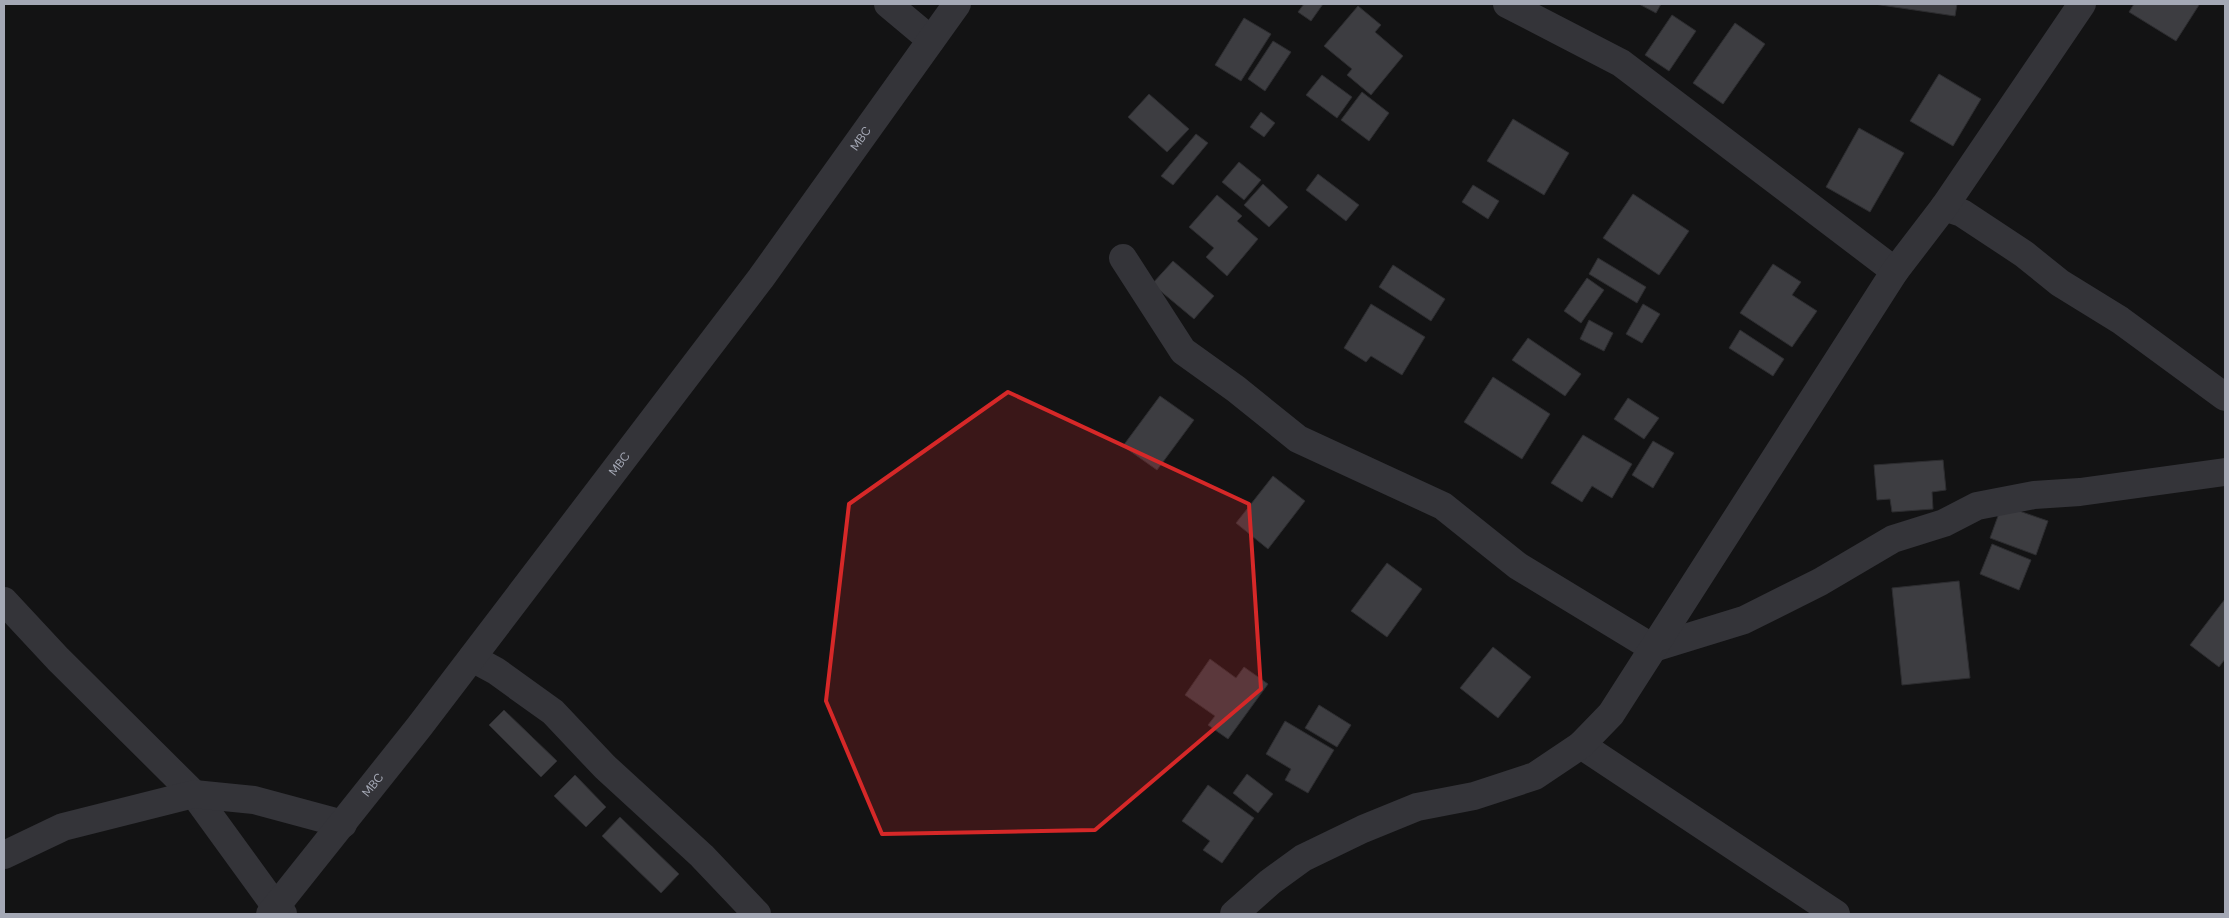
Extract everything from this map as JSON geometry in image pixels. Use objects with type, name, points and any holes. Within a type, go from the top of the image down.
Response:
[{"type":"street","points":[[888,4],[931,40]]},
{"type":"street","name":"MBC","points":[[277,912],[761,278],[957,4]]},
{"type":"street","points":[[1507,4],[1621,63],[1894,271]]},
{"type":"street","points":[[1234,914],[1270,882],[1303,858],[1363,829],[1417,807],[1474,796],[1535,776],[1581,745],[1611,714],[1894,271],[1944,207],[2082,4]]},
{"type":"street","points":[[1944,207],[1962,212],[2024,254],[2060,283],[2120,320],[2225,397]]},
{"type":"street","points":[[1123,258],[1183,351],[1236,389],[1298,439],[1443,506],[1518,566],[1653,648],[1744,620],[1820,582],[1893,539],[1944,523],[1977,506],[2034,495],[2088,491],[2225,472]]},
{"type":"street","points":[[4,601],[58,659],[194,794],[277,912]]},
{"type":"street","points":[[472,658],[496,671],[553,712],[605,767],[702,856],[757,914]]},
{"type":"street","points":[[1581,745],[1836,914]]},
{"type":"street","points":[[4,855],[63,827],[194,794],[254,800],[343,824]]},
{"type":"highlighted area","points":[[1008,392],[1249,504],[1261,689],[1095,830],[882,834],[826,701],[849,504]]},
{"type":"building","points":[[1304,4],[1323,4],[1311,21],[1298,12]]},
{"type":"building","points":[[1639,4],[1661,4],[1656,13]]},
{"type":"building","points":[[1874,4],[1957,4],[1955,16]]},
{"type":"building","points":[[2134,4],[2199,5],[2176,41],[2129,12]]},
{"type":"building","points":[[1358,6],[1381,25],[1375,32],[1403,56],[1371,95],[1347,75],[1352,69],[1324,46]]},
{"type":"building","points":[[1672,15],[1696,31],[1669,71],[1645,55]]},
{"type":"building","points":[[1244,18],[1271,34],[1241,81],[1215,65]]},
{"type":"building","points":[[1735,23],[1765,44],[1723,104],[1693,83]]},
{"type":"building","points":[[1273,41],[1291,52],[1265,91],[1248,79]]},
{"type":"building","points":[[1939,74],[1981,99],[1953,146],[1910,121]]},
{"type":"building","points":[[1322,75],[1352,97],[1337,118],[1306,95]]},
{"type":"building","points":[[1362,92],[1389,113],[1369,141],[1341,120]]},
{"type":"building","points":[[1149,94],[1189,129],[1167,152],[1128,117]]},
{"type":"building","points":[[1261,112],[1275,123],[1264,137],[1250,127]]},
{"type":"building","points":[[1513,119],[1569,153],[1544,195],[1487,161]]},
{"type":"building","points":[[1859,128],[1904,153],[1870,212],[1826,187]]},
{"type":"building","points":[[1196,134],[1208,143],[1173,185],[1161,176]]},
{"type":"building","points":[[1239,162],[1261,180],[1244,200],[1222,182]]},
{"type":"building","points":[[1318,174],[1359,205],[1346,221],[1306,190]]},
{"type":"building","points":[[1263,184],[1288,207],[1269,227],[1244,205]]},
{"type":"building","points":[[1473,185],[1499,201],[1488,219],[1462,202]]},
{"type":"building","points":[[1633,194],[1689,231],[1659,275],[1603,238]]},
{"type":"building","points":[[1217,195],[1242,216],[1237,221],[1258,239],[1227,276],[1206,257],[1214,248],[1189,227]]},
{"type":"building","points":[[1598,258],[1646,287],[1637,303],[1589,274]]},
{"type":"building","points":[[1173,261],[1214,296],[1194,319],[1152,284]]},
{"type":"building","points":[[1773,264],[1801,282],[1792,295],[1817,311],[1792,347],[1740,313]]},
{"type":"building","points":[[1393,265],[1445,299],[1431,321],[1379,287]]},
{"type":"building","points":[[1587,278],[1604,290],[1581,323],[1564,311]]},
{"type":"building","points":[[1371,304],[1425,337],[1402,375],[1371,356],[1366,362],[1344,348]]},
{"type":"building","points":[[1643,304],[1660,314],[1642,343],[1626,334]]},
{"type":"building","points":[[1589,320],[1613,333],[1604,351],[1580,339]]},
{"type":"building","points":[[1740,330],[1784,359],[1773,376],[1729,348]]},
{"type":"building","points":[[1528,338],[1581,374],[1565,396],[1512,360]]},
{"type":"building","points":[[1493,377],[1550,414],[1522,459],[1464,422]]},
{"type":"building","points":[[1160,396],[1194,420],[1157,470],[1123,446]]},
{"type":"building","points":[[1628,398],[1659,418],[1644,439],[1614,419]]},
{"type":"building","points":[[1583,435],[1632,464],[1612,498],[1592,486],[1582,502],[1551,483]]},
{"type":"building","points":[[1653,441],[1674,453],[1653,488],[1632,475]]},
{"type":"building","points":[[1943,460],[1946,490],[1932,492],[1933,509],[1892,512],[1890,499],[1877,500],[1874,465]]},
{"type":"building","points":[[1273,476],[1305,501],[1268,549],[1236,523]]},
{"type":"building","points":[[2002,505],[2048,521],[2036,555],[1990,538]]},
{"type":"building","points":[[1992,544],[2031,560],[2019,590],[1980,574]]},
{"type":"building","points":[[1387,563],[1422,589],[1387,637],[1351,611]]},
{"type":"building","points":[[1959,581],[1970,678],[1902,685],[1892,588]]},
{"type":"building","points":[[2225,599],[2225,659],[2219,667],[2190,645]]},
{"type":"building","points":[[1493,647],[1531,677],[1498,718],[1460,688]]},
{"type":"building","points":[[1210,659],[1236,678],[1244,667],[1268,684],[1228,739],[1208,725],[1215,716],[1185,695]]},
{"type":"building","points":[[1319,705],[1351,725],[1337,747],[1305,728]]},
{"type":"building","points":[[504,710],[557,761],[541,777],[489,725]]},
{"type":"building","points":[[1285,721],[1334,750],[1308,793],[1285,780],[1291,769],[1266,754]]},
{"type":"building","points":[[1247,774],[1273,794],[1258,813],[1233,793]]},
{"type":"building","points":[[575,775],[606,807],[586,827],[554,796]]},
{"type":"building","points":[[1208,785],[1254,818],[1222,863],[1203,850],[1210,841],[1182,821]]},
{"type":"building","points":[[620,817],[679,874],[661,893],[602,836]]}]
